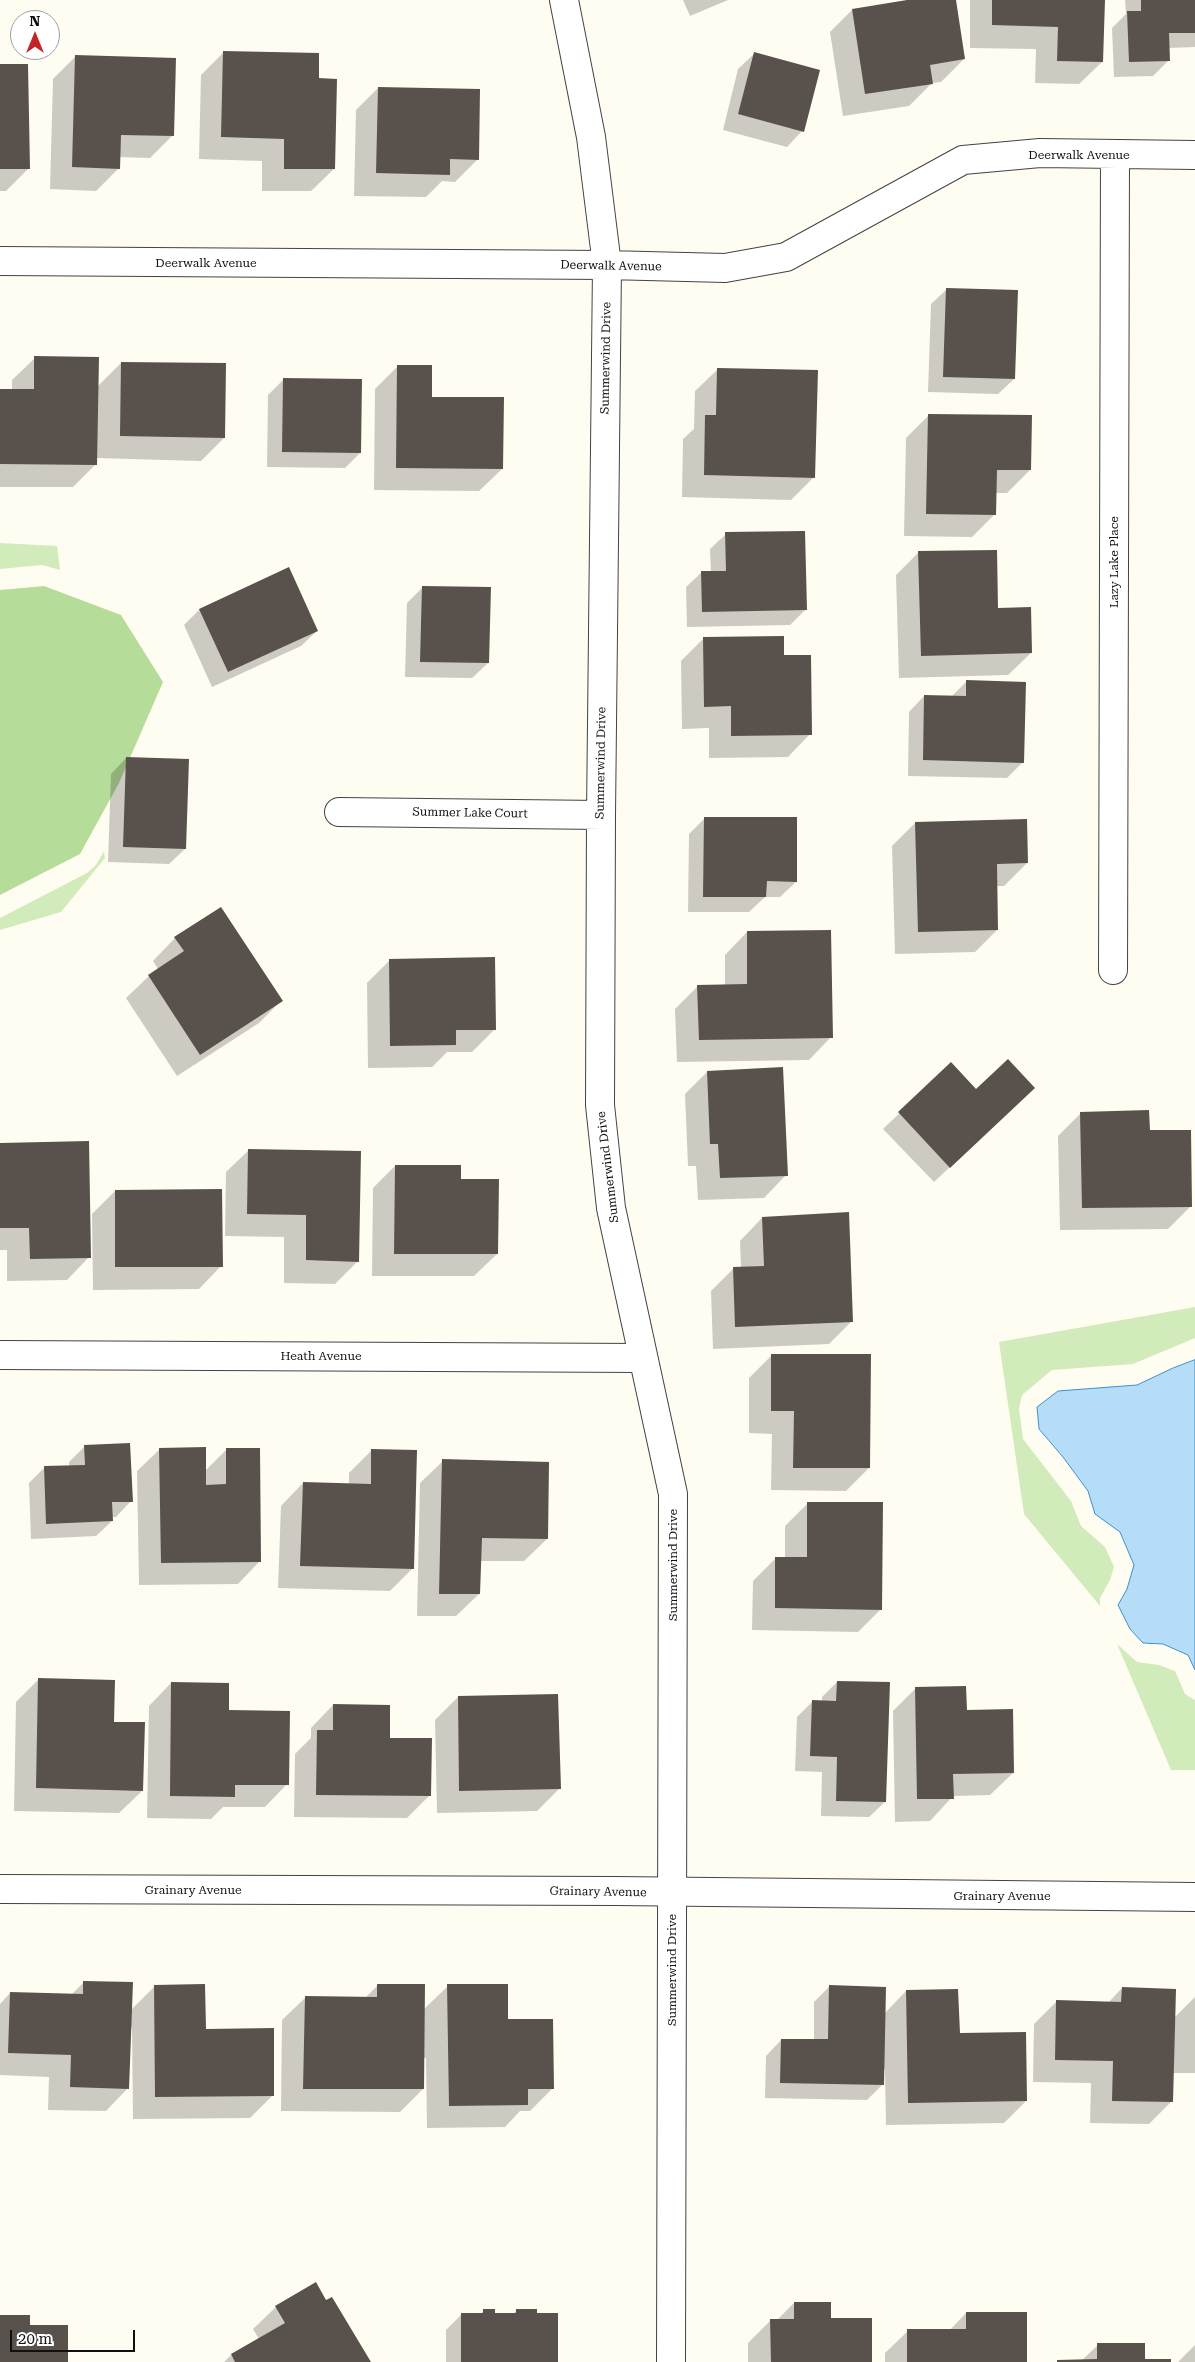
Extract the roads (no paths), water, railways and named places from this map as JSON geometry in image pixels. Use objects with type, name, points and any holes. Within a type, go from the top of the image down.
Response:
[{"type":"street","name":"Summerwind Drive","points":[[564,0],[591,137],[607,265],[600,1105],[610,1208],[673,1494],[671,2362]]},
{"type":"street","name":"Deerwalk Avenue","points":[[0,261],[607,265],[725,268],[786,257],[963,160],[1040,153],[1195,155]]},
{"type":"street","name":"Lazy Lake Place","points":[[1113,970],[1115,155]]},
{"type":"street","name":"Summer Lake Court","points":[[338,812],[601,815]]},
{"type":"street","name":"Heath Avenue","points":[[0,1355],[643,1358]]},
{"type":"street","name":"Grainary Avenue","points":[[0,1889],[1195,1897]]},
{"type":"water","points":[[1195,1360],[1195,1670],[1188,1655],[1163,1644],[1143,1643],[1130,1629],[1118,1605],[1127,1589],[1134,1565],[1120,1532],[1095,1514],[1088,1491],[1039,1429],[1037,1407],[1058,1391],[1137,1385]]}]
